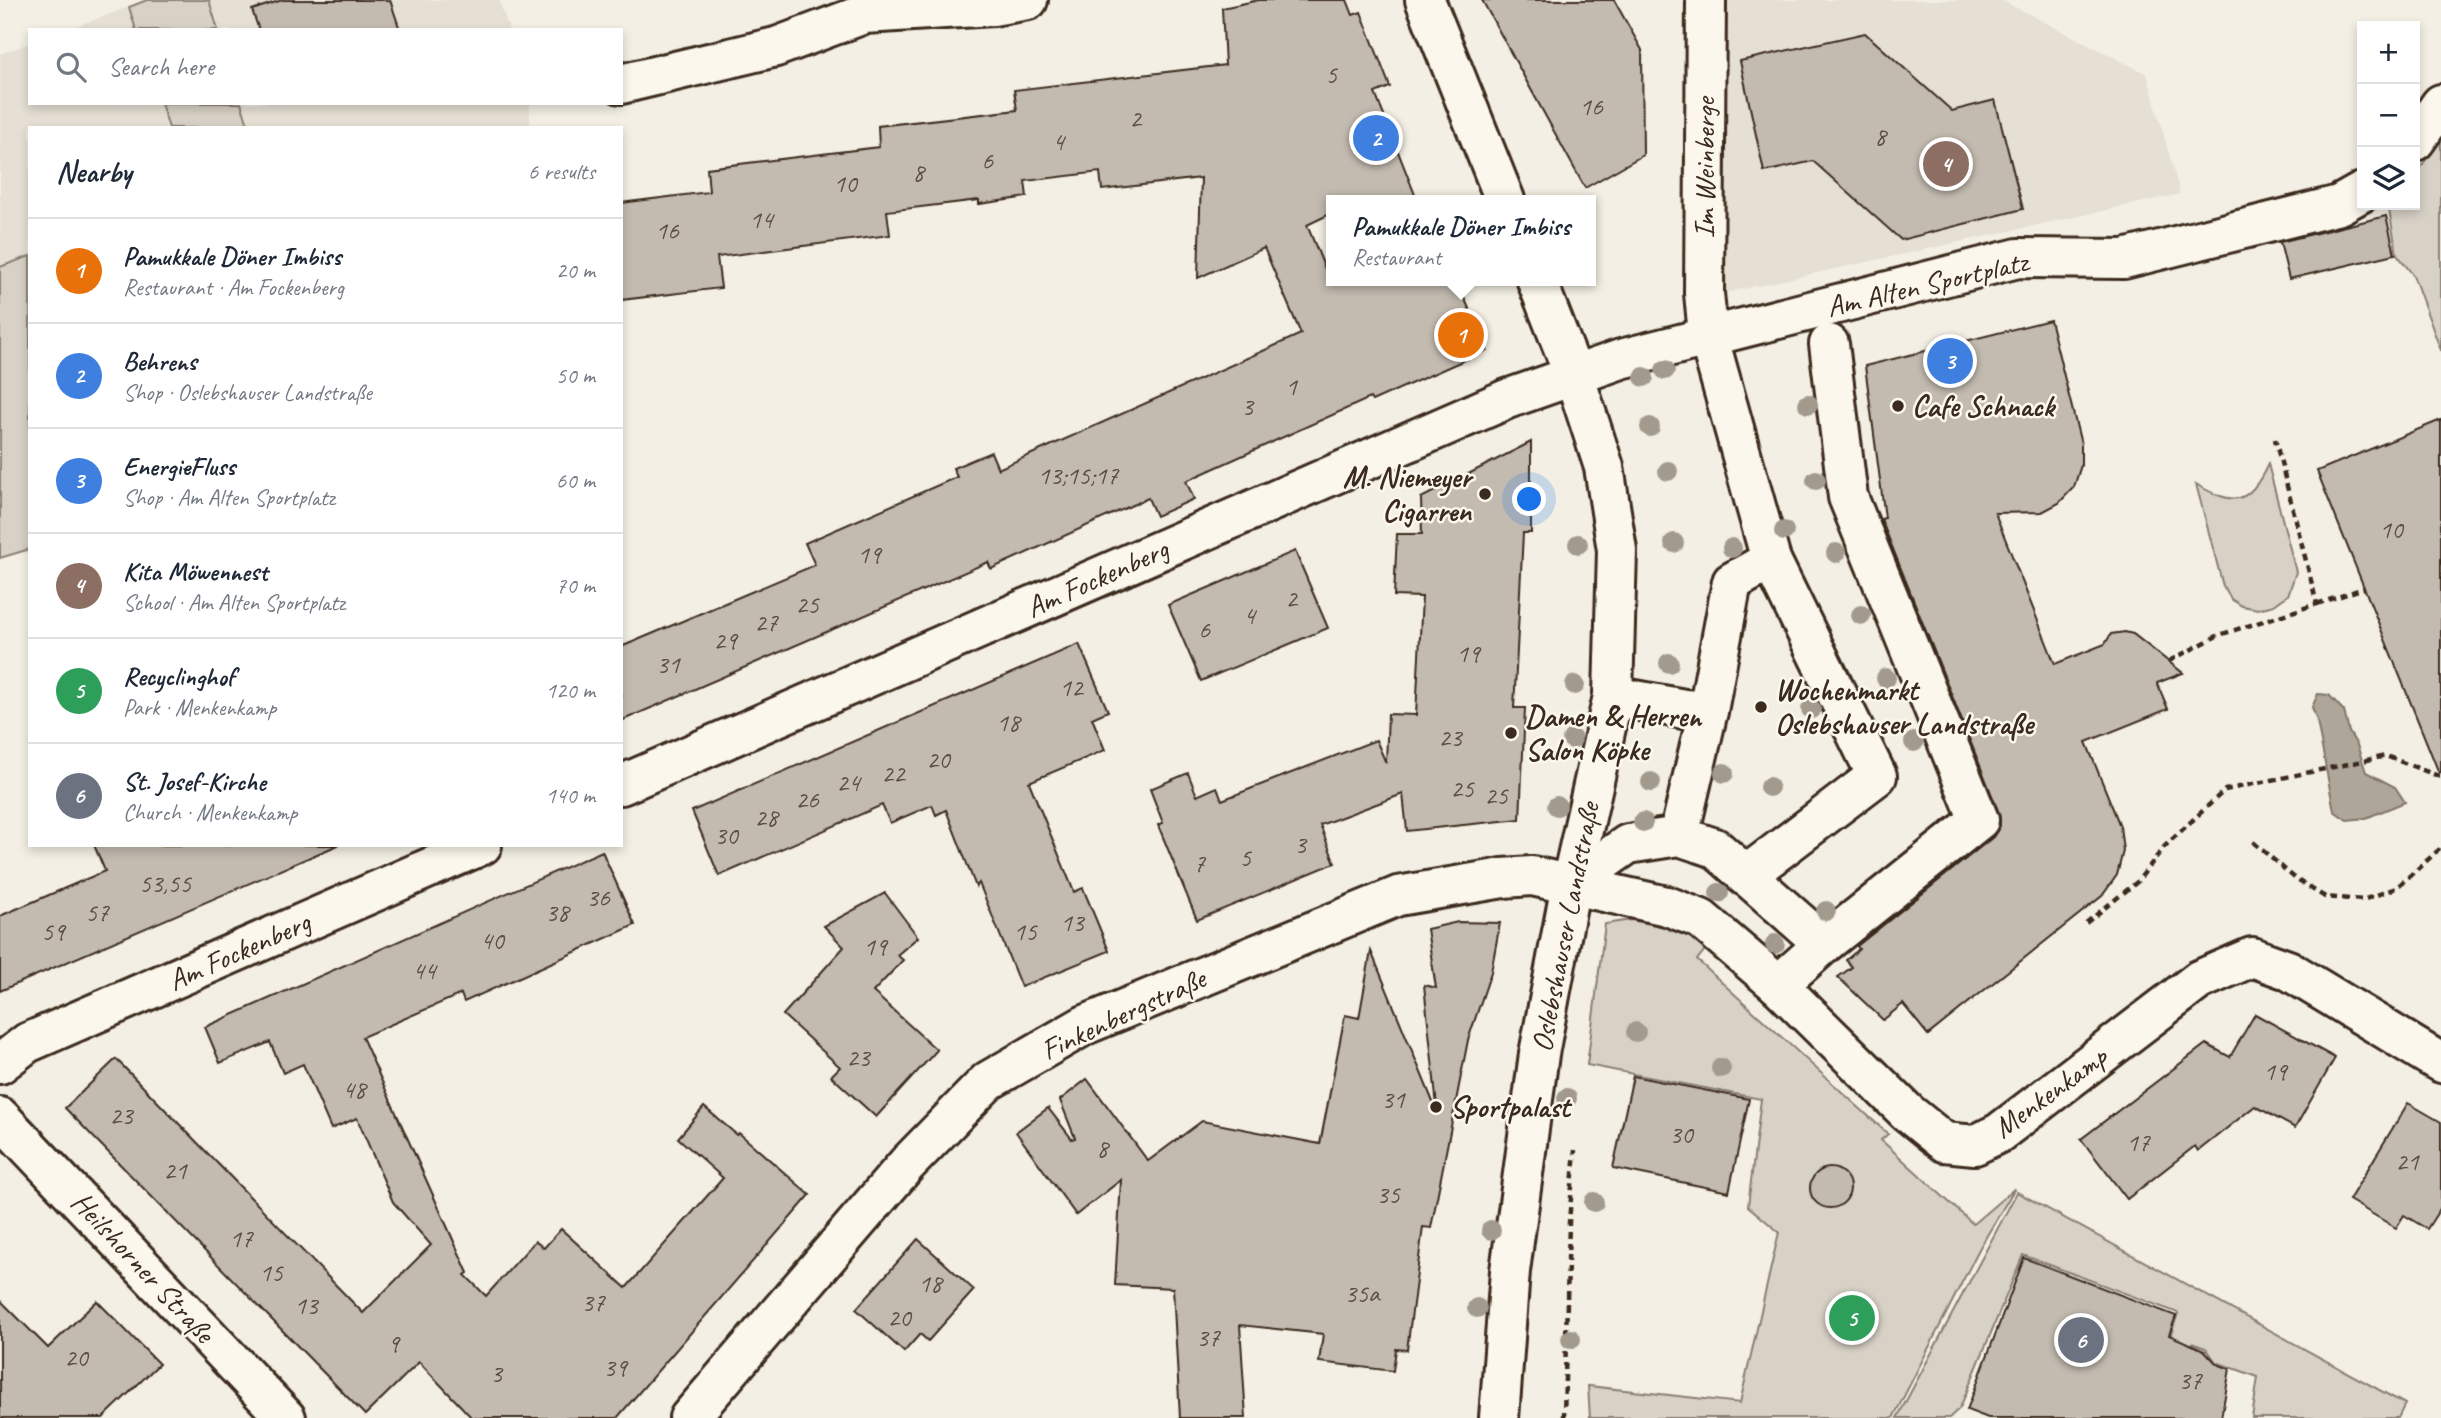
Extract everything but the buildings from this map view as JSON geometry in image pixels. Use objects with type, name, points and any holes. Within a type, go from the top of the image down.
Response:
[{"type":"street","points":[[623,84],[776,47],[864,14],[993,6],[1028,0]]},
{"type":"street","points":[[1425,0],[1503,195]]},
{"type":"street","name":"Im Weinberge","points":[[1706,0],[1704,293],[1708,335],[1766,543],[1877,776],[1745,876]]},
{"type":"street","points":[[2420,134],[2441,104]]},
{"type":"street","name":"Am Alten Sportplatz","points":[[1574,375],[1708,335],[2018,258],[2124,260],[2339,205],[2357,195]]},
{"type":"street","name":"Oslebshauser Landstraße","points":[[1499,1418],[1510,1271],[1539,1054],[1571,884],[1613,696],[1617,550],[1604,467],[1574,375],[1539,286]]},
{"type":"street","points":[[1778,985],[1824,944],[1979,820],[1847,498],[1829,344]]},
{"type":"street","name":"Am Fockenberg","points":[[623,784],[1494,404],[1574,375]]},
{"type":"street","points":[[1679,836],[1708,711],[1732,582],[1766,543]]},
{"type":"street","points":[[1613,696],[1708,711]]},
{"type":"street","points":[[1571,884],[1628,844],[1679,836],[1715,848],[1824,944]]},
{"type":"street","name":"Am Fockenberg","points":[[0,1064],[27,1043],[477,847]]},
{"type":"street","name":"Finkenbergstraße","points":[[689,1418],[907,1164],[988,1082],[1085,1025],[1398,896],[1503,878],[1532,876],[1571,884]]},
{"type":"street","name":"Menkenkamp","points":[[1571,884],[1667,906],[1701,919],[1778,985],[1907,1112],[1944,1142],[1975,1145],[1999,1133],[2199,980],[2252,957],[2288,970],[2441,1063]]},
{"type":"street","name":"Heilshorner Straße","points":[[0,1116],[286,1418]]},
{"type":"path","points":[[2275,439],[2317,604]]},
{"type":"path","points":[[2169,661],[2219,635],[2364,588]]},
{"type":"path","points":[[2086,923],[2137,882],[2165,846],[2225,790],[2386,756],[2441,777]]},
{"type":"path","points":[[2253,842],[2297,880],[2325,897],[2362,900],[2396,888],[2441,848]]},
{"type":"shaded area","points":[[147,0],[209,0],[217,28],[135,28],[129,7]]},
{"type":"shaded area","points":[[209,0],[499,0],[508,28],[217,28]]},
{"type":"shaded area","points":[[1728,0],[2001,0],[2147,74],[2180,194],[1715,295],[1724,25]]},
{"type":"shaded area","points":[[129,7],[135,28],[71,28]]},
{"type":"shaded area","points":[[28,44],[28,105],[162,105],[168,126],[28,126],[28,257],[0,267],[0,54]]},
{"type":"shaded area","points":[[162,105],[242,105],[248,126],[168,126]]},
{"type":"shaded area","points":[[242,105],[530,105],[530,126],[248,126]]},
{"type":"shaded area","points":[[2441,139],[2441,351],[2413,275],[2397,254],[2389,210],[2420,210],[2420,168]]},
{"type":"shaded area","points":[[28,257],[28,550],[0,558],[0,267]]},
{"type":"shaded area","points":[[2268,464],[2296,572],[2288,595],[2274,605],[2258,609],[2242,606],[2231,599],[2223,586],[2196,484],[2220,496],[2239,498],[2254,488]]},
{"type":"shaded area","points":[[2318,694],[2329,695],[2344,711],[2349,732],[2357,745],[2366,772],[2395,787],[2405,802],[2366,818],[2347,820],[2334,811],[2312,707]]},
{"type":"shaded area","points":[[1631,920],[1685,930],[1708,946],[1697,960],[1888,1134],[1881,1140],[1973,1224],[2015,1188],[1979,1249],[1893,1418],[1590,1418],[1588,1386],[1740,1403],[1779,1232],[1748,1206],[1761,1099],[1587,1065],[1605,924]]},
{"type":"shaded area","points":[[2017,1192],[2405,1404],[2398,1418],[2252,1418],[2258,1377],[2216,1362],[2206,1348],[2192,1343],[2181,1349],[2168,1343],[2178,1313],[2023,1255],[1960,1408],[1949,1418],[1897,1418]]},
{"type":"place","name":"Behrens","points":[[1376,138]]},
{"type":"place","name":"Kita Möwennest","points":[[1946,164]]},
{"type":"place","name":"Pamukkale Döner Imbiss","points":[[1461,335]]},
{"type":"place","name":"EnergieFluss","points":[[1950,361]]},
{"type":"place","name":"Cafe Schnack","points":[[1898,406]]},
{"type":"place","name":"M. Niemeyer Cigarren","points":[[1485,494]]},
{"type":"place","name":"Wochenmarkt Oslebshauser Landstraße","points":[[1761,707]]},
{"type":"place","name":"Damen & Herren Salon Köpke","points":[[1511,733]]},
{"type":"place","name":"Sportpalast","points":[[1436,1107]]},
{"type":"place","name":"Recyclinghof","points":[[1852,1318]]},
{"type":"place","name":"St. Josef-Kirche","points":[[2081,1340]]}]
